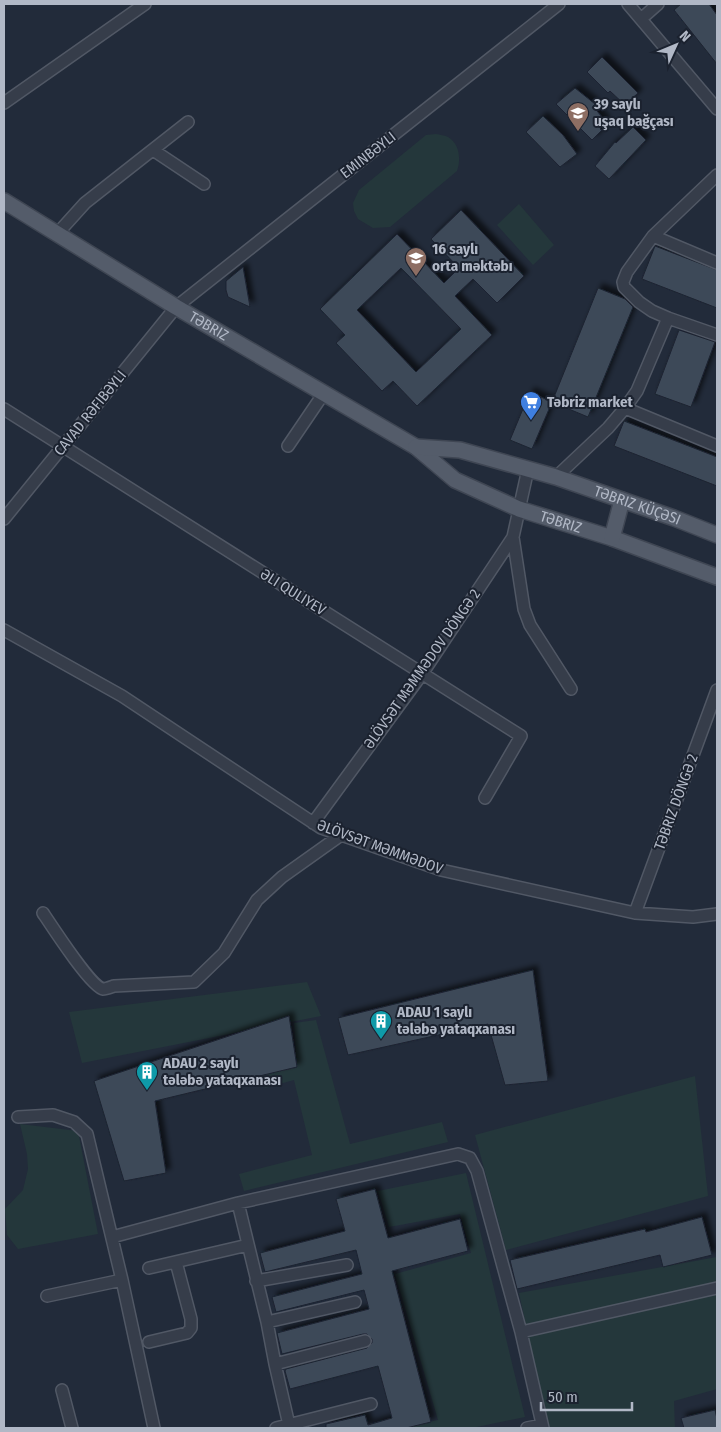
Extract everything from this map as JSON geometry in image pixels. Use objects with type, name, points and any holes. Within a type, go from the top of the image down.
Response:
[{"type":"main road","name":"TƏBRIZ","points":[[4,201],[176,307],[416,447],[455,480],[519,509],[612,538],[717,577]]},
{"type":"main road","name":"TƏBRIZ","points":[[416,447],[460,450],[556,477]]},
{"type":"main road","name":"TƏBRIZ KÜÇƏSI","points":[[556,477],[717,535]]},
{"type":"main road","points":[[612,538],[622,500]]},
{"type":"street","points":[[4,103],[145,4]]},
{"type":"street","name":"EMINBƏYLI","points":[[176,307],[559,4]]},
{"type":"street","points":[[628,4],[717,109]]},
{"type":"street","points":[[641,19],[658,4]]},
{"type":"street","points":[[57,234],[85,203],[188,122]]},
{"type":"street","points":[[153,150],[204,184]]},
{"type":"street","points":[[717,175],[653,236],[627,272],[623,282],[624,287],[652,312],[717,335]]},
{"type":"street","points":[[653,236],[717,263]]},
{"type":"street","name":"CAVAD RƏFIBƏYLI","points":[[4,520],[176,307]]},
{"type":"street","points":[[556,477],[608,428],[637,391],[668,318]]},
{"type":"street","points":[[288,446],[324,394]]},
{"type":"street","points":[[625,408],[717,446]]},
{"type":"street","name":"ƏLI QULIYEV","points":[[4,409],[522,736],[484,798]]},
{"type":"street","name":"ƏLÖVSƏT MƏMMƏDOV DÖNGƏ 2","points":[[312,822],[422,674],[513,536],[528,470]]},
{"type":"street","points":[[513,536],[524,609],[530,625],[571,689]]},
{"type":"street","name":"ƏLÖVSƏT MƏMMƏDOV","points":[[4,630],[122,696],[321,828],[441,870],[634,913],[693,917],[717,914]]},
{"type":"street","name":"TƏBRIZ DÖNGƏ 2","points":[[634,913],[717,690]]},
{"type":"street","points":[[43,914],[87,975],[103,989],[114,986],[194,982],[224,954],[257,900],[282,877],[340,835]]},
{"type":"street","points":[[18,1117],[53,1115],[74,1122],[88,1134],[154,1428]]},
{"type":"street","points":[[112,1237],[238,1203],[458,1154],[470,1158],[478,1171],[522,1332],[543,1426],[526,1428]]},
{"type":"street","points":[[238,1203],[267,1322],[289,1425]]},
{"type":"street","points":[[149,1268],[248,1245]]},
{"type":"street","points":[[149,1342],[187,1332],[191,1328],[191,1319],[176,1262]]},
{"type":"street","points":[[256,1281],[347,1264]]},
{"type":"street","points":[[47,1296],[122,1280]]},
{"type":"street","points":[[522,1332],[717,1288]]},
{"type":"street","points":[[267,1322],[355,1302]]},
{"type":"street","points":[[275,1364],[365,1341]]},
{"type":"street","points":[[62,1390],[72,1428]]},
{"type":"street","points":[[276,1428],[371,1404]]},
{"type":"green space","points":[[436,134],[448,137],[455,144],[459,157],[457,171],[390,227],[373,228],[358,219],[353,203],[359,190],[426,135]]},
{"type":"green space","points":[[519,204],[554,245],[533,265],[497,225]]},
{"type":"green space","points":[[307,982],[321,1016],[82,1063],[69,1012]]},
{"type":"green space","points":[[316,1020],[350,1144],[442,1122],[448,1142],[244,1191],[239,1174],[312,1155],[294,1080],[265,1088],[262,1075],[297,1067],[294,1023]]},
{"type":"green space","points":[[695,1076],[708,1196],[506,1250],[475,1135]]},
{"type":"green space","points":[[20,1124],[78,1131],[98,1234],[18,1249],[7,1235],[5,1209],[23,1190],[28,1169],[27,1154]]},
{"type":"green space","points":[[466,1173],[525,1417],[472,1428],[399,1428],[438,1420],[395,1274],[471,1253],[460,1214],[389,1227],[378,1191]]},
{"type":"green space","points":[[717,1257],[717,1389],[674,1401],[675,1428],[548,1428],[519,1293]]},
{"type":"building","points":[[681,4],[709,4],[717,15],[717,64],[674,10]]},
{"type":"building","points":[[602,57],[638,93],[625,105],[610,91],[608,93],[587,72]]},
{"type":"building","points":[[575,88],[595,104],[593,106],[606,122],[600,129],[602,130],[592,140],[556,104]]},
{"type":"building","points":[[543,116],[563,135],[577,154],[560,167],[526,132]]},
{"type":"building","points":[[633,127],[646,140],[609,179],[595,166],[615,142]]},
{"type":"building","points":[[461,210],[524,276],[497,303],[473,279],[455,296],[492,335],[417,406],[393,381],[382,391],[336,343],[345,335],[320,309],[397,234],[444,283],[459,268],[431,239]],"holes":[[[401,268],[461,329],[416,372],[357,310]]]},
{"type":"building","points":[[655,246],[717,270],[717,308],[642,279]]},
{"type":"building","points":[[243,267],[250,307],[228,297],[226,290],[226,281]]},
{"type":"building","points":[[598,288],[625,299],[633,307],[588,417],[552,402]]},
{"type":"building","points":[[679,330],[715,342],[691,407],[655,394]]},
{"type":"building","name":"Təbriz market","points":[[530,392],[552,402],[532,449],[510,440]]},
{"type":"building","points":[[624,421],[717,457],[717,486],[614,446]]},
{"type":"building","name":"ADAU 1 saylı tələbə yataqxanası","points":[[533,970],[548,1081],[505,1085],[488,1024],[348,1055],[338,1018]]},
{"type":"building","name":"ADAU 2 saylı tələbə yataqxanası","points":[[289,1016],[297,1067],[155,1101],[166,1173],[124,1181],[94,1081]]},
{"type":"building","points":[[375,1189],[388,1238],[460,1219],[468,1251],[392,1271],[431,1422],[406,1428],[326,1428],[326,1424],[365,1415],[368,1425],[392,1418],[378,1366],[290,1389],[286,1369],[367,1348],[372,1343],[372,1339],[367,1334],[363,1334],[282,1354],[277,1333],[369,1309],[364,1290],[276,1312],[272,1297],[362,1274],[356,1250],[265,1272],[260,1253],[345,1231],[336,1199]]},
{"type":"building","points":[[702,1217],[712,1255],[663,1267],[660,1255],[517,1289],[510,1260],[645,1229],[646,1232]]},
{"type":"building","points":[[715,1410],[717,1428],[684,1428],[681,1418]]},
{"type":"place","name":"39 saylı uşaq bağçası","points":[[578,132]]},
{"type":"place","name":"16 saylı orta məktəbı","points":[[416,277]]},
{"type":"place","name":"Təbriz market","points":[[531,421]]},
{"type":"place","name":"ADAU 1 saylı tələbə yataqxanası","points":[[381,1040]]},
{"type":"place","name":"ADAU 2 saylı tələbə yataqxanası","points":[[147,1091]]}]
